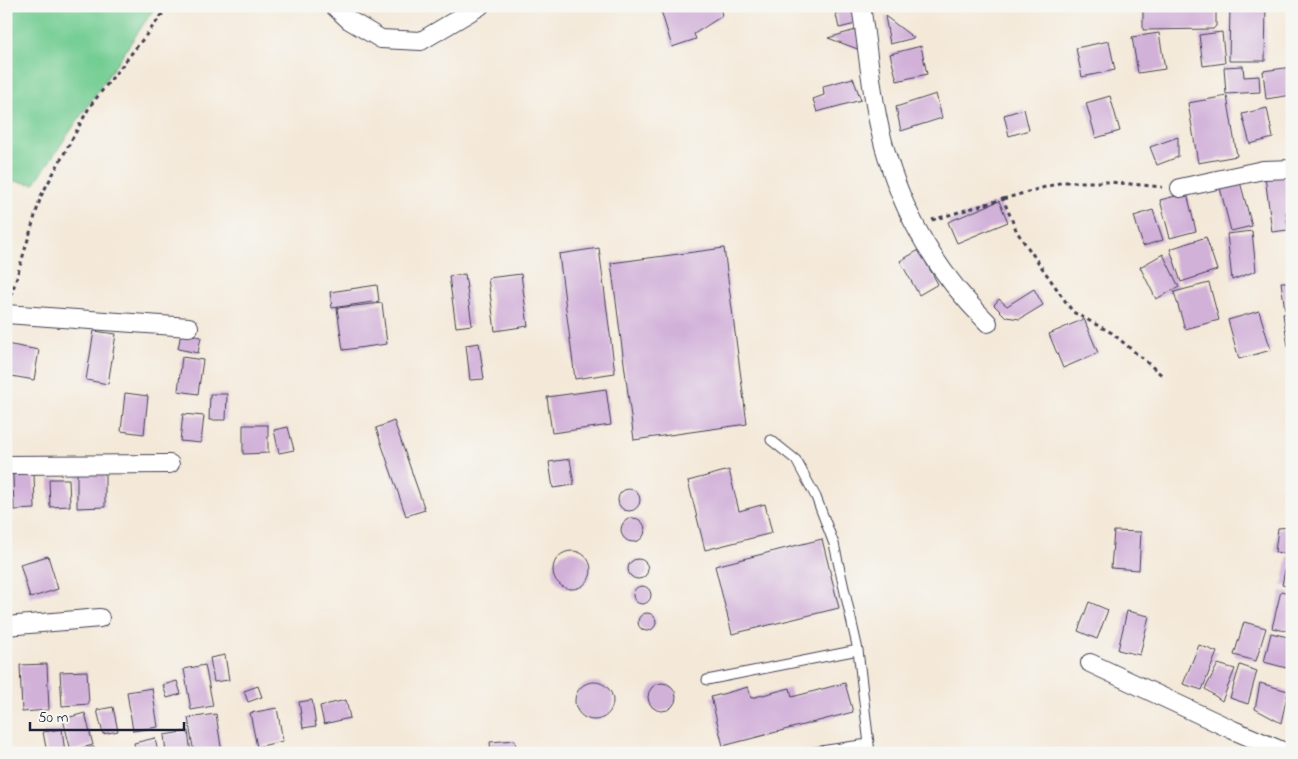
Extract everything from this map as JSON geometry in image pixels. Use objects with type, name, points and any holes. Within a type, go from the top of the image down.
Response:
[{"type":"street","points":[[334,6],[349,20],[381,40],[421,41],[480,6]]},
{"type":"street","points":[[861,6],[887,156],[915,226],[938,267],[966,301],[988,323]]},
{"type":"street","points":[[1180,188],[1263,170],[1292,169]]},
{"type":"street","points":[[8,308],[189,327]]},
{"type":"street","points":[[6,465],[170,464]]},
{"type":"street","points":[[6,626],[100,618]]},
{"type":"street","points":[[1090,663],[1233,730],[1287,753]]},
{"type":"lane","points":[[771,440],[796,460],[816,496],[834,544],[858,650],[869,748],[807,753]]},
{"type":"lane","points":[[707,680],[858,650]]},
{"type":"path","points":[[8,308],[41,196],[90,106],[169,6]]},
{"type":"path","points":[[915,226],[1063,182],[1110,182],[1180,188]]},
{"type":"path","points":[[1003,199],[1017,232],[1073,312],[1112,333],[1164,376]]},
{"type":"green space","points":[[6,6],[156,6],[34,184],[6,180]]},
{"type":"building","points":[[720,6],[722,16],[694,34],[696,39],[672,47],[660,7]]},
{"type":"building","points":[[834,6],[860,6],[864,22],[839,28]]},
{"type":"building","points":[[1143,6],[1216,6],[1216,26],[1213,29],[1143,30]]},
{"type":"building","points":[[1230,6],[1266,6],[1265,61],[1229,61]]},
{"type":"building","points":[[885,16],[914,38],[890,44]]},
{"type":"building","points":[[859,29],[863,51],[828,38]]},
{"type":"building","points":[[1222,32],[1225,63],[1203,66],[1199,35]]},
{"type":"building","points":[[1159,33],[1165,69],[1138,73],[1132,37]]},
{"type":"building","points":[[1109,41],[1115,70],[1082,77],[1076,48]]},
{"type":"building","points":[[921,46],[927,74],[897,81],[890,54]]},
{"type":"building","points":[[1243,66],[1244,77],[1259,76],[1260,92],[1226,94],[1224,67]]},
{"type":"building","points":[[1292,67],[1292,95],[1266,99],[1263,71]]},
{"type":"building","points":[[853,78],[861,100],[817,112],[813,99],[824,95],[823,86]]},
{"type":"building","points":[[936,94],[942,118],[901,131],[896,107]]},
{"type":"building","points":[[1110,96],[1120,131],[1096,138],[1086,103]]},
{"type":"building","points":[[1227,96],[1237,156],[1198,163],[1188,103]]},
{"type":"building","points":[[1267,108],[1273,138],[1250,144],[1242,114]]},
{"type":"building","points":[[1024,109],[1029,130],[1009,136],[1004,115]]},
{"type":"building","points":[[1178,137],[1178,157],[1157,165],[1150,147]]},
{"type":"building","points":[[1292,173],[1292,212],[1286,212],[1288,230],[1272,232],[1265,176]]},
{"type":"building","points":[[1240,182],[1252,226],[1231,231],[1220,188]]},
{"type":"building","points":[[1187,193],[1196,231],[1170,238],[1160,200]]},
{"type":"building","points":[[999,201],[1008,222],[957,243],[948,222]]},
{"type":"building","points":[[1153,210],[1163,240],[1143,246],[1134,216]]},
{"type":"building","points":[[1252,231],[1256,271],[1232,280],[1227,234]]},
{"type":"building","points":[[1206,237],[1217,270],[1181,282],[1170,249]]},
{"type":"building","points":[[599,248],[615,373],[575,379],[559,254]]},
{"type":"building","points":[[724,248],[747,424],[634,440],[611,263]]},
{"type":"building","points":[[919,250],[938,284],[919,295],[900,261]]},
{"type":"building","points":[[1163,254],[1179,287],[1156,299],[1140,267]]},
{"type":"building","points":[[465,274],[472,325],[456,327],[449,276]]},
{"type":"building","points":[[521,274],[528,326],[495,331],[488,278]]},
{"type":"building","points":[[1281,282],[1292,282],[1292,308],[1285,310]]},
{"type":"building","points":[[1209,283],[1219,320],[1185,329],[1174,292]]},
{"type":"building","points":[[377,285],[379,301],[332,308],[330,292]]},
{"type":"building","points":[[1034,289],[1043,305],[1020,319],[1006,317],[994,305],[999,299],[1007,306]]},
{"type":"building","points":[[382,303],[387,344],[343,350],[337,308]]},
{"type":"building","points":[[1259,311],[1271,350],[1239,359],[1228,320]]},
{"type":"building","points":[[1292,312],[1292,352],[1289,353],[1283,314]]},
{"type":"building","points":[[1084,319],[1098,353],[1063,368],[1049,334]]},
{"type":"building","points":[[94,331],[116,334],[108,384],[86,380]]},
{"type":"building","points":[[181,333],[201,337],[198,353],[178,349]]},
{"type":"building","points":[[479,343],[484,379],[470,380],[466,345]]},
{"type":"building","points":[[6,344],[39,350],[34,380],[6,375]]},
{"type":"building","points":[[182,357],[203,360],[198,394],[178,391]]},
{"type":"building","points":[[606,389],[611,425],[552,433],[547,397]]},
{"type":"building","points":[[125,393],[148,396],[144,434],[121,431]]},
{"type":"building","points":[[210,394],[227,394],[226,420],[209,420]]},
{"type":"building","points":[[183,414],[204,416],[201,443],[180,441]]},
{"type":"building","points":[[394,421],[425,510],[406,516],[376,428]]},
{"type":"building","points":[[243,425],[268,425],[268,453],[243,454]]},
{"type":"building","points":[[288,427],[294,450],[279,453],[274,430]]},
{"type":"building","points":[[570,459],[574,485],[553,488],[549,462]]},
{"type":"building","points":[[729,470],[739,511],[765,504],[772,533],[705,550],[688,481]]},
{"type":"building","points":[[105,472],[105,507],[77,508],[77,473]]},
{"type":"building","points":[[34,473],[35,509],[14,510],[13,474]]},
{"type":"building","points":[[49,479],[69,479],[70,506],[50,507]]},
{"type":"building","points":[[629,489],[637,492],[640,500],[637,508],[629,511],[621,508],[618,500],[621,492]]},
{"type":"building","points":[[633,518],[638,519],[644,525],[644,535],[638,541],[633,542],[628,541],[622,535],[621,530],[622,525],[628,519]]},
{"type":"building","points":[[1292,527],[1292,554],[1275,552],[1278,528]]},
{"type":"building","points":[[1114,531],[1141,532],[1139,570],[1111,568]]},
{"type":"building","points":[[822,539],[839,608],[732,634],[715,566]]},
{"type":"building","points":[[572,551],[585,557],[591,570],[585,583],[572,589],[559,583],[553,570],[559,557]]},
{"type":"building","points":[[48,556],[58,589],[30,598],[20,564]]},
{"type":"building","points":[[1288,556],[1292,556],[1292,587],[1282,585]]},
{"type":"building","points":[[634,559],[642,559],[648,565],[648,573],[642,579],[634,579],[628,573],[628,565]]},
{"type":"building","points":[[642,586],[648,589],[651,595],[648,601],[642,604],[636,601],[633,595],[636,589]]},
{"type":"building","points":[[1281,591],[1292,594],[1292,628],[1288,627],[1285,631],[1272,628]]},
{"type":"building","points":[[1089,602],[1108,610],[1097,639],[1078,631]]},
{"type":"building","points":[[1127,611],[1149,616],[1140,655],[1118,650]]},
{"type":"building","points":[[647,613],[653,616],[656,622],[653,628],[647,631],[641,628],[638,622],[641,616]]},
{"type":"building","points":[[1244,622],[1266,628],[1256,661],[1234,655]]},
{"type":"building","points":[[1271,633],[1292,638],[1290,669],[1264,662]]},
{"type":"building","points":[[1199,645],[1217,652],[1202,690],[1183,684]]},
{"type":"building","points":[[225,655],[229,680],[214,682],[210,658]]},
{"type":"building","points":[[47,664],[49,710],[22,712],[20,665]]},
{"type":"building","points":[[1218,664],[1235,669],[1222,701],[1205,689]]},
{"type":"building","points":[[205,665],[213,706],[191,710],[184,669]]},
{"type":"building","points":[[1240,665],[1257,671],[1248,704],[1230,698]]},
{"type":"building","points":[[87,671],[89,704],[62,706],[60,672]]},
{"type":"building","points":[[177,681],[181,694],[167,698],[163,685]]},
{"type":"building","points":[[594,682],[607,688],[613,701],[607,714],[594,720],[581,714],[575,701],[581,688]]},
{"type":"building","points":[[662,683],[672,687],[676,697],[672,707],[662,711],[652,707],[648,697],[652,687]]},
{"type":"building","points":[[845,683],[853,712],[723,746],[711,697],[748,687],[751,698],[790,688],[792,697]]},
{"type":"building","points":[[1260,683],[1288,691],[1281,723],[1255,709]]},
{"type":"building","points":[[258,686],[262,697],[248,702],[244,691]]},
{"type":"building","points":[[152,688],[158,727],[133,731],[127,692]]},
{"type":"building","points":[[312,700],[316,726],[303,728],[299,702]]},
{"type":"building","points":[[346,700],[350,718],[324,724],[320,706]]},
{"type":"building","points":[[113,707],[118,731],[103,734],[97,710]]},
{"type":"building","points":[[277,708],[283,741],[257,747],[250,713]]},
{"type":"building","points":[[85,713],[93,745],[71,751],[63,719]]},
{"type":"building","points":[[216,714],[222,753],[194,753],[188,718]]},
{"type":"building","points":[[62,729],[65,753],[47,753],[43,732]]},
{"type":"building","points":[[188,731],[191,753],[166,753],[164,735]]},
{"type":"building","points":[[155,738],[158,753],[136,753],[134,743]]},
{"type":"building","points":[[515,740],[516,753],[491,753],[490,742]]},
{"type":"building","points":[[94,747],[95,753],[72,753],[72,752]]}]
